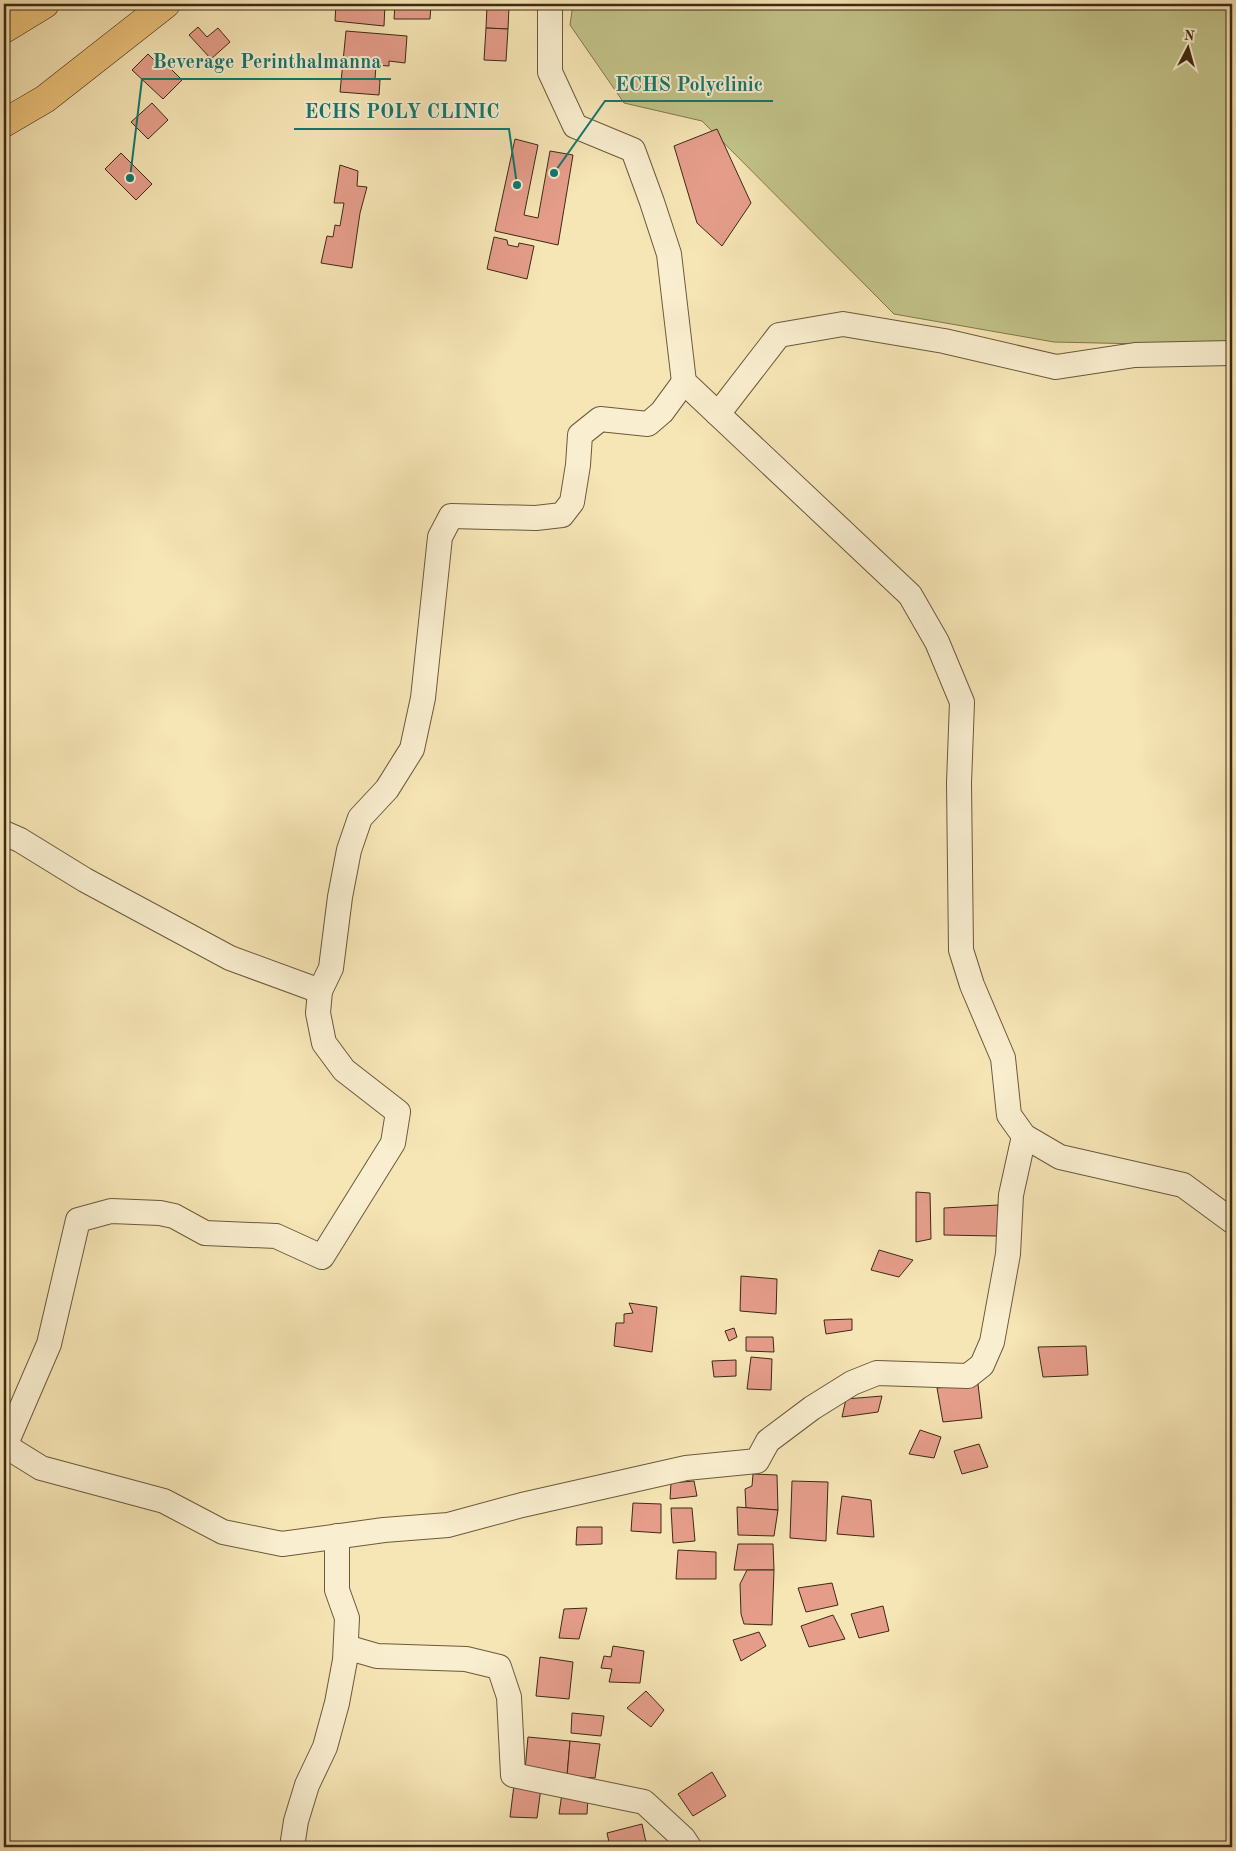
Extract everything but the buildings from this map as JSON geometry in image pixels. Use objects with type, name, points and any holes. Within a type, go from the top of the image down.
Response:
[{"type":"highway","points":[[5,25],[45,4]]},
{"type":"highway","points":[[4,123],[45,99],[166,4]]},
{"type":"street","points":[[550,4],[550,72],[575,126],[633,150],[652,202],[669,254],[684,382],[910,596],[937,642],[962,702],[959,783],[961,950],[972,985],[1003,1058],[1009,1115],[1024,1136],[1060,1157],[1183,1185],[1232,1221]]},
{"type":"street","points":[[718,414],[779,335],[844,324],[944,341],[1056,367],[1136,355],[1232,353]]},
{"type":"street","points":[[684,382],[662,412],[648,424],[600,419],[580,435],[578,465],[572,502],[562,515],[536,518],[451,516],[440,537],[423,698],[412,749],[387,789],[360,818],[347,859],[331,968],[320,991],[318,1013],[324,1043],[344,1070],[398,1112],[393,1143],[322,1257],[276,1236],[205,1233],[174,1216],[160,1213],[111,1211],[78,1220],[49,1344],[4,1446],[42,1468],[164,1501],[223,1532],[282,1544],[384,1530],[448,1525],[522,1505],[686,1468],[756,1461],[768,1441],[812,1408],[852,1383],[877,1373],[968,1376],[982,1365],[992,1342],[1008,1254],[1011,1195],[1024,1136]]},
{"type":"street","points":[[4,833],[20,840],[85,880],[230,958],[320,991]]},
{"type":"street","points":[[292,1847],[296,1821],[307,1786],[324,1747],[337,1703],[346,1647],[347,1618],[337,1590],[337,1536]]},
{"type":"street","points":[[346,1647],[376,1656],[466,1659],[499,1667],[509,1697],[513,1775],[644,1802],[689,1847]]},
{"type":"green space","points":[[573,4],[1232,4],[1232,346],[1054,342],[894,314],[702,121],[624,103],[570,25]]},
{"type":"place","name":"ECHS Polyclinic","points":[[554,173]]},
{"type":"place","name":"Beverage Perinthalmanna","points":[[130,178]]},
{"type":"place","name":"ECHS POLY CLINIC","points":[[517,185]]}]
